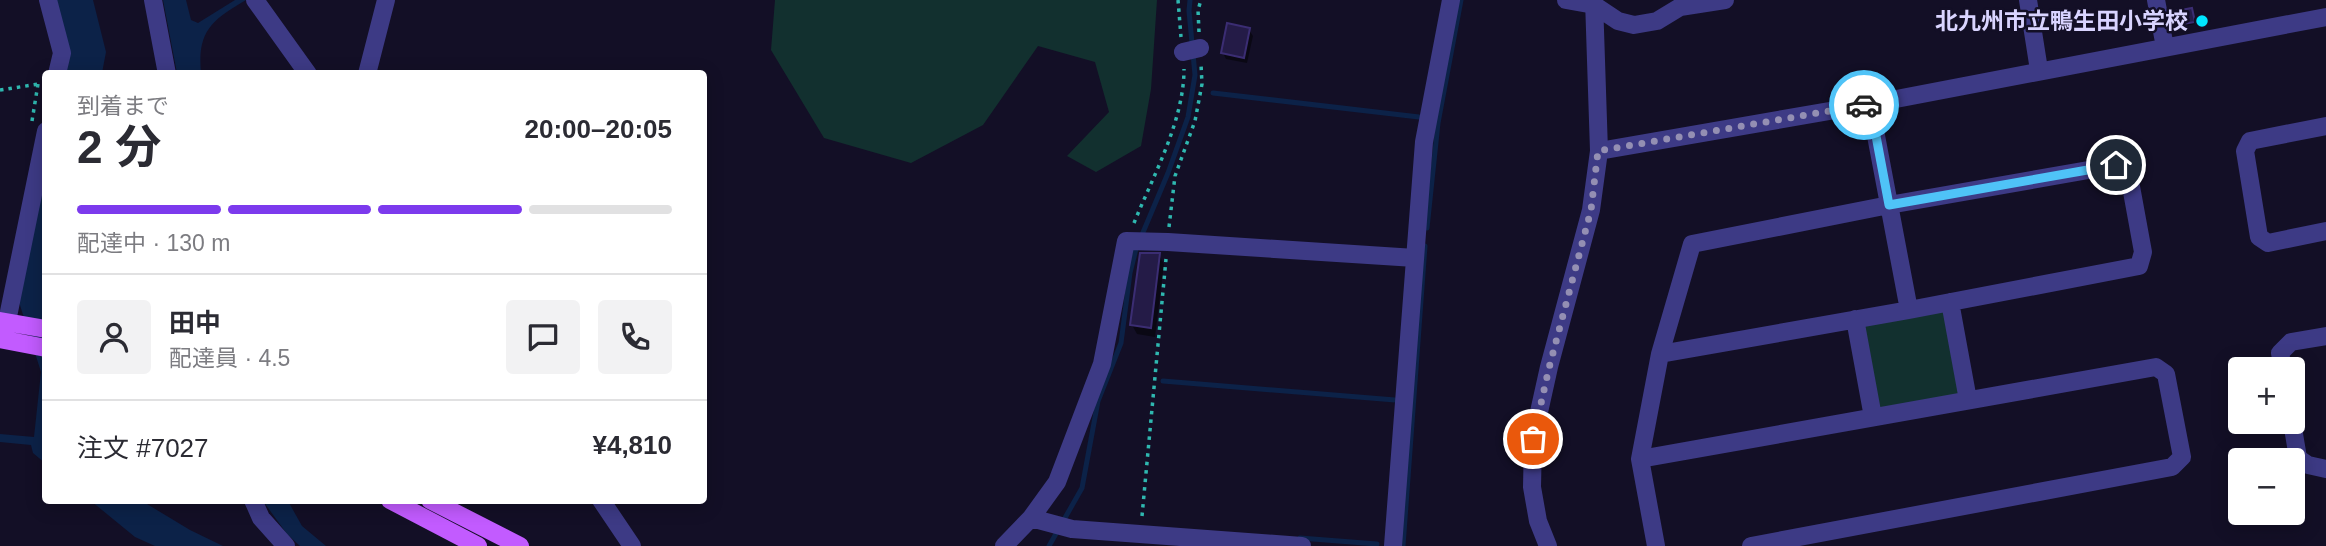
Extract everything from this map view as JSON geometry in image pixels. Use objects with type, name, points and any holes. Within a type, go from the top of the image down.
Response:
[{"type":"main road","points":[[6,331],[42,329]]},
{"type":"main road","points":[[6,331],[42,346]]},
{"type":"main road","points":[[398,504],[478,546]]},
{"type":"main road","points":[[438,504],[520,546]]},
{"type":"street","points":[[48,0],[62,53],[58,70]]},
{"type":"street","points":[[153,0],[166,70]]},
{"type":"street","points":[[256,0],[305,70]]},
{"type":"street","points":[[368,70],[386,0]]},
{"type":"street","points":[[1392,546],[1424,142],[1451,0]]},
{"type":"street","points":[[1566,0],[1594,3],[1618,21],[1634,25],[1657,21],[1680,7],[1725,0]]},
{"type":"street","points":[[2028,0],[2039,70]]},
{"type":"street","points":[[2156,0],[2165,47]]},
{"type":"street","points":[[1548,546],[1538,521],[1532,488],[1533,439],[1591,210],[1598,151],[1594,3]]},
{"type":"street","points":[[1598,151],[1870,104],[2326,17]]},
{"type":"street","points":[[1870,104],[1909,310]]},
{"type":"street","points":[[2326,126],[2250,141],[2245,151],[2259,237],[2267,243],[2326,231]]},
{"type":"street","points":[[6,331],[42,151]]},
{"type":"street","points":[[1656,546],[1640,459],[1660,354],[1692,244],[1889,205],[2116,165],[2128,170],[2143,252],[2139,266],[1660,354]]},
{"type":"street","points":[[1004,546],[1031,517],[1057,482],[1102,364],[1126,241],[1415,258]]},
{"type":"street","points":[[1950,302],[1968,400]]},
{"type":"street","points":[[1855,319],[1873,417]]},
{"type":"street","points":[[2281,357],[2280,353],[2291,342],[2326,336]]},
{"type":"street","points":[[1640,459],[2156,367],[2166,374],[2182,457],[2172,467],[1751,546]]},
{"type":"street","points":[[2294,434],[2298,458],[2308,465],[2326,469]]},
{"type":"street","points":[[255,504],[261,518],[286,546]]},
{"type":"street","points":[[604,504],[632,546]]},
{"type":"street","points":[[1031,517],[1072,529],[1302,546]]},
{"type":"path","points":[[1140,534],[1175,176],[1195,121],[1202,84],[1177,5],[1178,0]]},
{"type":"path","points":[[1126,241],[1176,119],[1201,0]]},
{"type":"path","points":[[0,90],[42,85]]},
{"type":"green space","points":[[775,0],[1157,0],[1151,89],[1141,146],[1096,172],[1067,156],[1109,112],[1095,62],[1038,46],[983,125],[911,163],[824,138],[771,50]]},
{"type":"green space","points":[[1946,309],[1962,394],[1877,410],[1861,324]]},
{"type":"water","points":[[54,0],[93,0],[106,52],[103,70],[63,70]]},
{"type":"water","points":[[163,0],[186,0],[191,20],[198,23],[235,0],[246,0],[224,14],[209,28],[202,47],[201,70],[176,70]]},
{"type":"water","points":[[42,181],[42,460],[33,453],[31,445],[0,442],[0,434],[34,437],[41,372],[19,302]]},
{"type":"water","points":[[95,504],[147,504],[223,546],[155,546],[135,537]]},
{"type":"water","points":[[265,504],[290,504],[302,526],[326,546],[300,546],[287,534]]},
{"type":"building","points":[[2192,8],[2195,22],[2177,25],[2175,11]]},
{"type":"building","points":[[1227,23],[1250,28],[1244,58],[1221,53]]},
{"type":"building","points":[[1140,253],[1160,253],[1151,328],[1130,325]]},
{"type":"waterway","points":[[1049,546],[1082,488],[1098,401],[1121,343],[1130,273],[1136,249],[1188,117],[1195,75],[1190,0]]},
{"type":"waterway","points":[[1427,228],[1438,123],[1461,0]]},
{"type":"waterway","points":[[1213,93],[1419,117]]},
{"type":"waterway","points":[[1403,546],[1425,246]]},
{"type":"waterway","points":[[1163,381],[1395,400]]},
{"type":"waterway","points":[[1300,538],[1377,544]]},
{"type":"way so far","points":[[1533,439],[1591,210],[1598,151],[1864,105]]},
{"type":"place","name":"北九州市立鴨生田小学校","points":[[2202,21]]},
{"type":"route","points":[[1864,105],[1870,104],[1889,205],[2116,165]]}]
